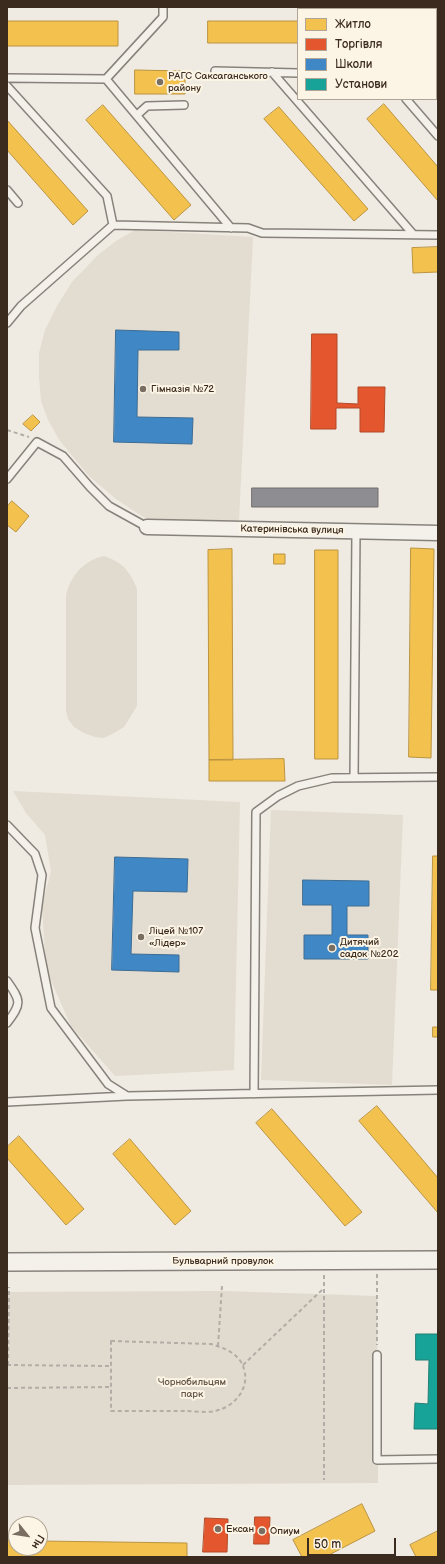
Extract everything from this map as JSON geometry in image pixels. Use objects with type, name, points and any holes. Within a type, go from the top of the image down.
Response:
[{"type":"street","name":"Катеринівська вулиця","points":[[147,527],[438,533]]},
{"type":"street","name":"Бульварний провулок","points":[[7,1262],[438,1260]]},
{"type":"lane","points":[[7,78],[106,79],[163,17],[163,7]]},
{"type":"lane","points":[[215,71],[297,73]]},
{"type":"lane","points":[[272,72],[413,234]]},
{"type":"lane","points":[[106,79],[231,228]]},
{"type":"lane","points":[[7,86],[107,196],[112,225]]},
{"type":"lane","points":[[407,100],[438,136]]},
{"type":"lane","points":[[137,115],[147,106],[184,105]]},
{"type":"lane","points":[[7,190],[18,202]]},
{"type":"lane","points":[[7,323],[21,306],[112,225],[248,228],[262,233],[438,235]]},
{"type":"lane","points":[[7,479],[37,442],[64,456],[90,487],[109,506],[147,527]]},
{"type":"lane","points":[[354,778],[356,532]]},
{"type":"lane","points":[[254,1094],[256,812],[278,796],[298,786],[332,778],[438,776]]},
{"type":"lane","points":[[7,825],[35,854],[42,875],[35,928],[51,1008],[108,1084],[127,1096]]},
{"type":"lane","points":[[7,981],[18,996],[18,1008],[7,1023]]},
{"type":"lane","points":[[7,1102],[127,1096],[438,1090]]},
{"type":"lane","points":[[377,1355],[377,1460],[438,1459]]},
{"type":"path","points":[[7,430],[25,435],[37,442]]},
{"type":"path","points":[[324,1261],[324,1480]]},
{"type":"path","points":[[377,1261],[377,1355]]},
{"type":"path","points":[[218,1346],[222,1286]]},
{"type":"path","points":[[9,1287],[8,1365],[111,1366]]},
{"type":"path","points":[[243,1365],[324,1288]]},
{"type":"path","points":[[110,1341],[212,1344],[223,1347],[234,1354],[243,1365],[245,1378],[243,1389],[239,1396],[228,1406],[214,1411],[111,1411],[110,1341]]},
{"type":"path","points":[[7,1388],[111,1387]]},
{"type":"shaded area","name":"Гімназія №72","points":[[135,230],[253,237],[239,521],[154,524],[116,499],[89,476],[60,441],[48,420],[41,401],[39,353],[45,330],[57,306],[72,282],[98,255],[116,241]]},
{"type":"shaded area","name":"Ліцей №107 «Лідер»","points":[[13,791],[240,802],[234,1070],[115,1076],[71,1026],[46,969],[42,906],[51,871],[45,835],[26,813]]},
{"type":"shaded area","name":"Дитячий садок №202","points":[[271,810],[403,815],[392,1085],[261,1080]]},
{"type":"green space","points":[[104,556],[116,561],[125,568],[137,589],[137,706],[124,727],[104,738],[95,737],[84,733],[74,727],[68,719],[66,711],[66,596],[71,582],[79,570],[90,561]]},
{"type":"green space","name":"Чорнобильцям парк","points":[[223,1291],[377,1296],[378,1483],[7,1485],[7,1292]]},
{"type":"building: Житло","points":[[7,21],[118,21],[118,46],[7,46]]},
{"type":"building: Житло","points":[[208,21],[297,21],[297,43],[208,43]]},
{"type":"building: Житло","points":[[437,25],[438,25],[437,48]]},
{"type":"building: Житло","name":"РАГС Саксаганського району","points":[[135,70],[185,71],[185,94],[135,94]]},
{"type":"building: Житло","points":[[384,104],[438,167],[438,201],[367,119]]},
{"type":"building: Житло","points":[[103,105],[191,205],[174,220],[86,120]]},
{"type":"building: Житло","points":[[279,107],[368,209],[354,221],[264,119]]},
{"type":"building: Житло","points":[[7,120],[88,211],[73,225],[7,150]]},
{"type":"building: Житло","points":[[438,247],[438,272],[413,273],[412,248]]},
{"type":"building: Житло","points":[[33,415],[40,422],[31,431],[23,424]]},
{"type":"building: Житло","points":[[12,501],[29,516],[16,532],[7,525],[7,507]]},
{"type":"building: Житло","points":[[411,548],[434,549],[431,758],[409,757]]},
{"type":"building: Житло","points":[[232,549],[233,760],[209,760],[208,550]]},
{"type":"building: Житло","points":[[315,550],[338,550],[338,759],[315,759]]},
{"type":"building: Житло","points":[[274,554],[285,554],[285,564],[274,564]]},
{"type":"building: Житло","points":[[284,759],[285,781],[209,781],[209,760]]},
{"type":"building: Житло","points":[[433,856],[438,856],[438,990],[431,990]]},
{"type":"building: Житло","points":[[433,1027],[438,1027],[438,1037],[433,1037]]},
{"type":"building: Житло","points":[[377,1106],[438,1178],[438,1213],[359,1121]]},
{"type":"building: Житло","points":[[272,1109],[362,1212],[345,1226],[256,1123]]},
{"type":"building: Житло","points":[[19,1136],[84,1209],[66,1225],[7,1158],[7,1147]]},
{"type":"building: Житло","points":[[130,1139],[191,1211],[175,1225],[113,1154]]},
{"type":"building: Житло","points":[[362,1504],[375,1531],[325,1557],[302,1557],[293,1540]]},
{"type":"building: Житло","points":[[438,1531],[438,1557],[416,1557],[410,1545]]},
{"type":"building: Житло","points":[[7,1540],[8,1556],[48,1556],[48,1541],[187,1543],[187,1557],[7,1557]]},
{"type":"building: Торгівля","points":[[312,334],[337,334],[337,403],[358,404],[358,387],[385,387],[384,432],[360,432],[360,408],[336,408],[336,429],[311,429]]},
{"type":"building: Торгівля","name":"Опиум","points":[[255,1517],[270,1517],[269,1544],[254,1544]]},
{"type":"building: Торгівля","points":[[205,1518],[228,1519],[227,1552],[203,1552]]},
{"type":"building: Школи","points":[[116,330],[179,332],[179,350],[138,350],[137,417],[193,418],[192,444],[114,442]]},
{"type":"building: Школи","points":[[115,857],[188,859],[187,892],[133,891],[131,954],[179,955],[179,972],[112,970]]},
{"type":"building: Школи","points":[[303,880],[369,881],[369,906],[347,906],[347,935],[368,935],[368,959],[304,959],[304,935],[332,935],[332,905],[303,905]]},
{"type":"building: Установи","points":[[416,1334],[438,1334],[438,1429],[414,1429],[415,1403],[428,1404],[429,1360],[416,1360]]},
{"type":"building: Промзона","points":[[252,488],[378,488],[378,507],[252,507]]},
{"type":"place","name":"РАГС Саксаганського району","points":[[160,82]]},
{"type":"place","name":"Гімназія №72","points":[[143,389]]},
{"type":"place","name":"Ліцей №107 «Лідер»","points":[[141,937]]},
{"type":"place","name":"Дитячий садок №202","points":[[332,948]]},
{"type":"place","name":"Ексан","points":[[218,1529]]},
{"type":"place","name":"Опиум","points":[[262,1531]]}]
